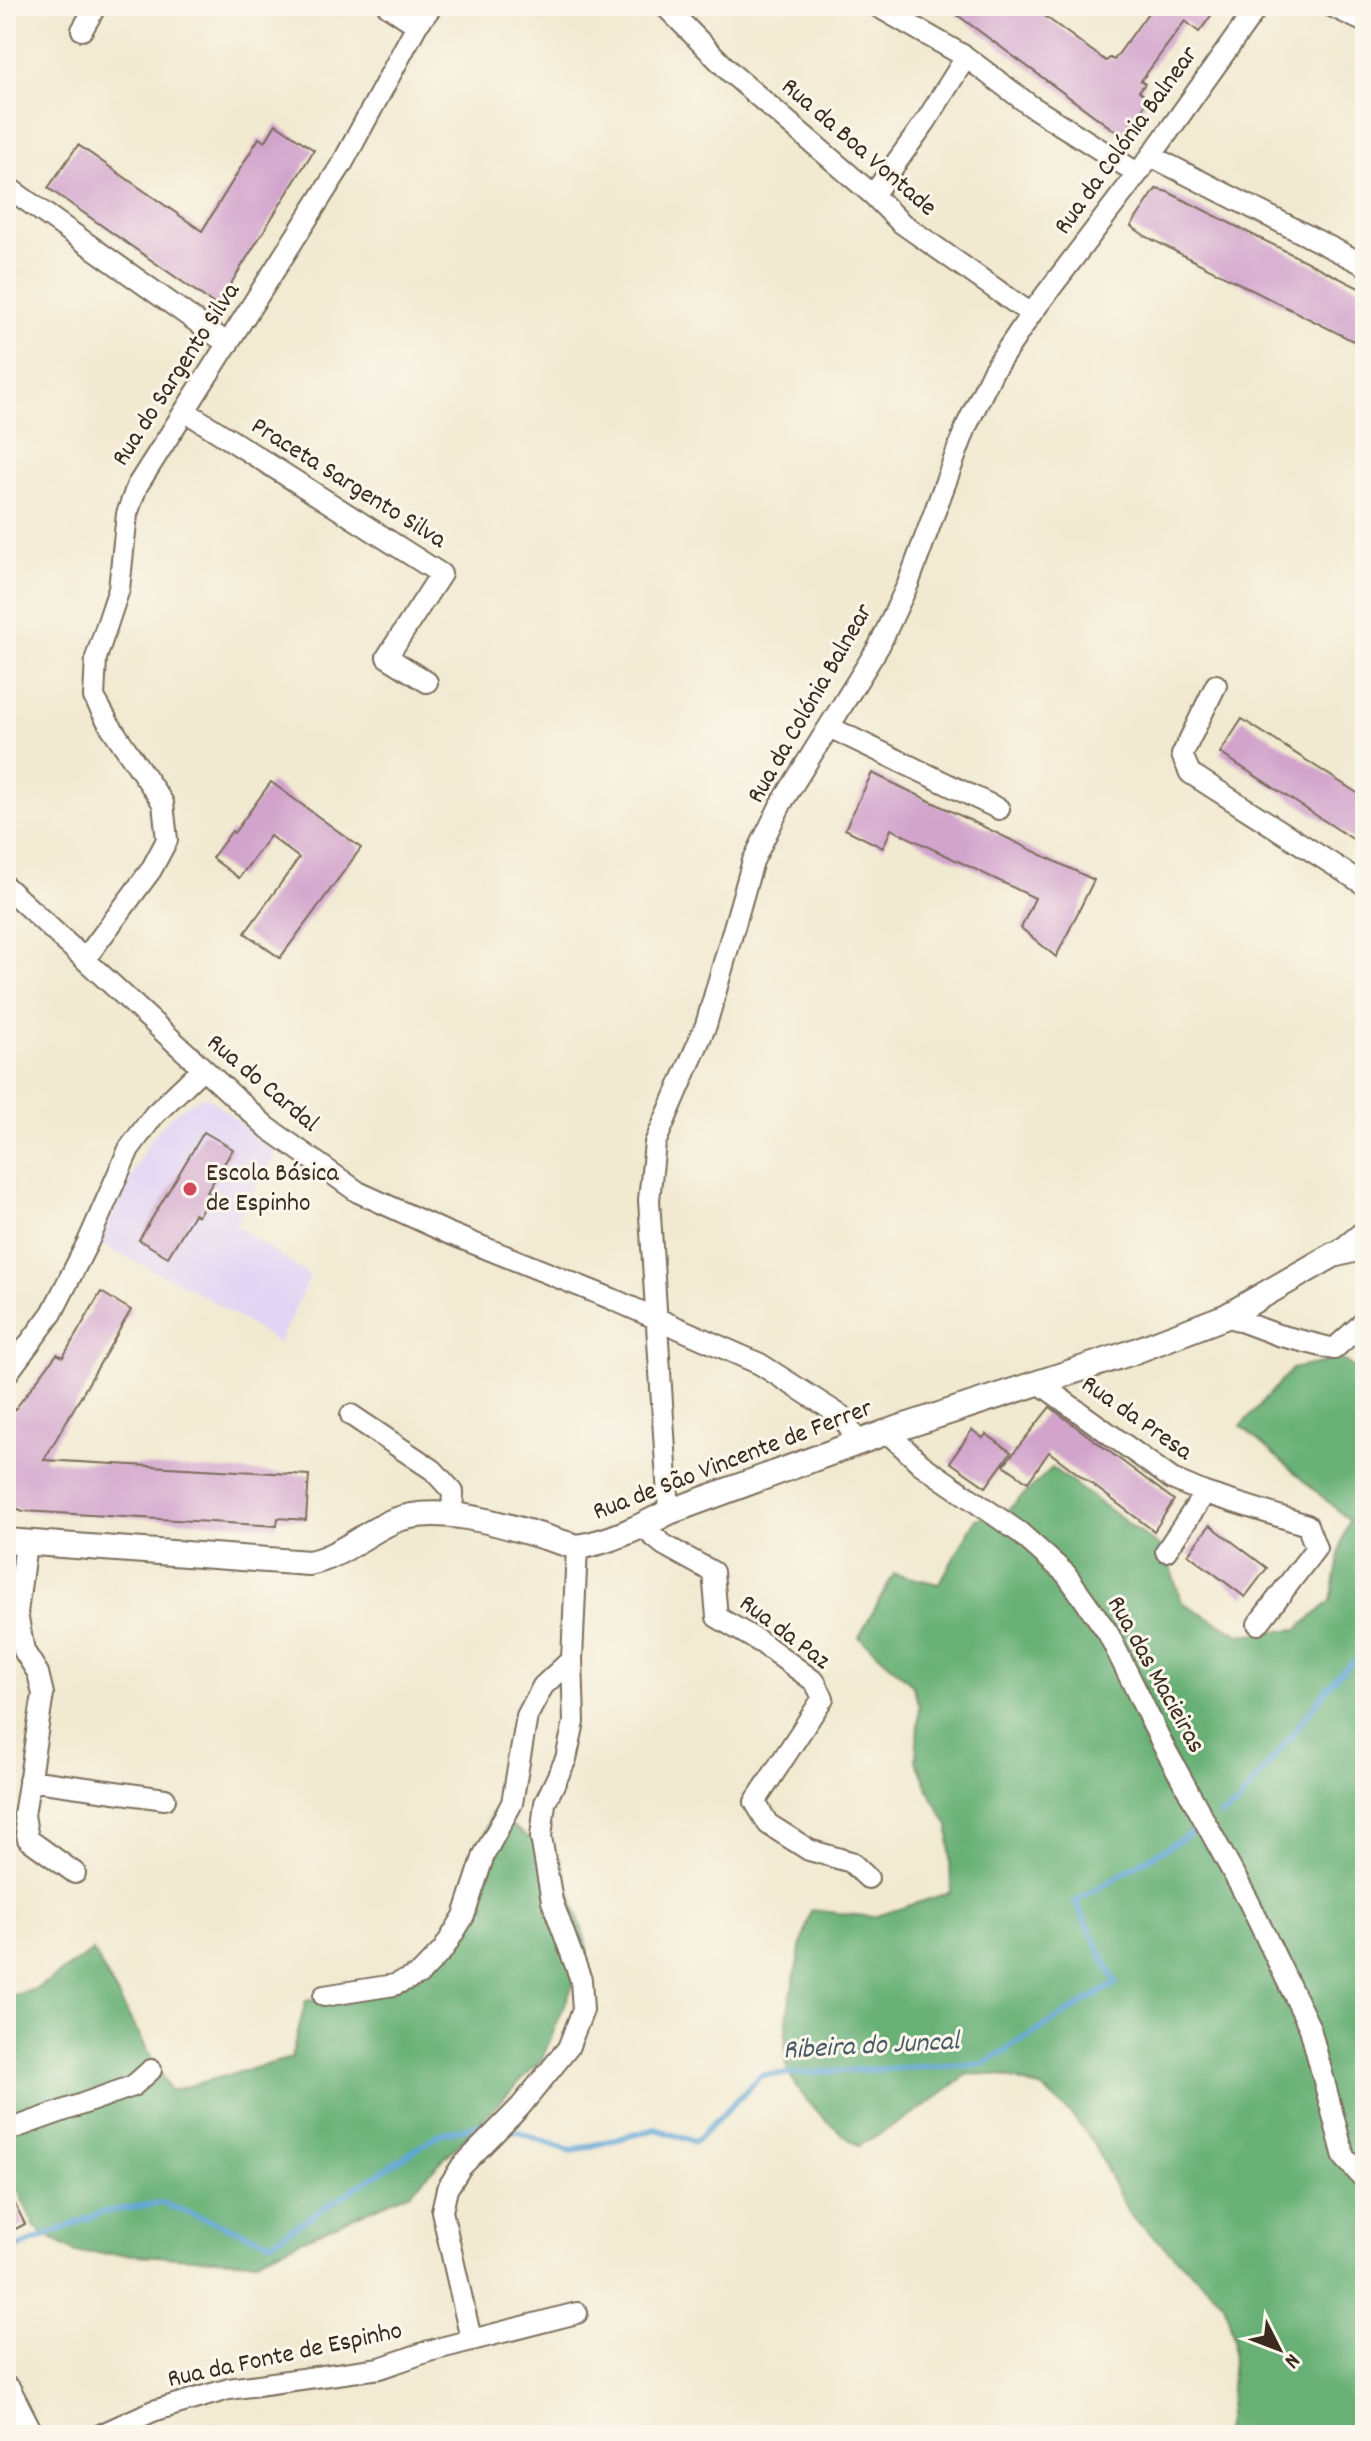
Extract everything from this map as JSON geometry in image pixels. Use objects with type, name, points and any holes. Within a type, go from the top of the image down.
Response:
[{"type":"main road","points":[[6,2392],[28,2435]]},
{"type":"street","points":[[82,30],[96,6]]},
{"type":"street","points":[[388,6],[417,25]]},
{"type":"street","name":"Rua do Sargento Silva","points":[[85,959],[151,870],[167,840],[163,803],[94,697],[96,658],[119,589],[127,514],[137,486],[342,164],[417,25],[432,6]]},
{"type":"street","name":"Rua da Boa Vontade","points":[[665,6],[731,73],[900,222],[1031,314]]},
{"type":"street","points":[[877,6],[966,57],[1031,106],[1137,173]]},
{"type":"street","name":"Rua da Colónia Balnear","points":[[669,1512],[649,1200],[655,1143],[706,1025],[753,861],[781,804],[879,646],[908,584],[966,427],[993,371],[1031,314],[1151,156],[1258,6]]},
{"type":"street","points":[[1331,6],[1365,22]]},
{"type":"street","points":[[873,195],[926,121],[966,57]]},
{"type":"street","points":[[1151,156],[1365,265]]},
{"type":"street","points":[[6,186],[228,344]]},
{"type":"street","name":"Praceta Sargento Silva","points":[[185,411],[441,574],[387,657],[427,682]]},
{"type":"street","points":[[1216,685],[1182,755],[1190,773],[1365,885]]},
{"type":"street","points":[[829,727],[999,809]]},
{"type":"street","name":"Rua do Cardal","points":[[6,887],[268,1128],[358,1192],[760,1364],[843,1417],[858,1444]]},
{"type":"street","points":[[6,1375],[52,1313],[88,1242],[129,1149],[154,1115],[202,1069]]},
{"type":"street","points":[[1333,1255],[1365,1230]]},
{"type":"street","name":"Rua de São Vincente de Ferrer","points":[[16,1542],[309,1563],[325,1560],[390,1523],[411,1515],[452,1514],[577,1547],[592,1545],[642,1527],[669,1512],[887,1432],[1130,1353],[1227,1316],[1333,1255],[1365,1247]]},
{"type":"street","points":[[1227,1316],[1278,1335],[1334,1349],[1365,1321]]},
{"type":"street","name":"Rua da Presa","points":[[1039,1383],[1172,1479],[1205,1493],[1307,1525],[1316,1548],[1258,1624]]},
{"type":"street","points":[[351,1415],[433,1470],[453,1492],[452,1514]]},
{"type":"street","name":"Rua das Macieiras","points":[[887,1432],[922,1465],[1019,1532],[1066,1574],[1108,1633],[1310,2028],[1344,2157],[1365,2180]]},
{"type":"street","name":"Rua da Presa","points":[[1166,1551],[1205,1493]]},
{"type":"street","name":"Rua da Paz","points":[[642,1527],[664,1545],[713,1572],[717,1617],[762,1643],[815,1682],[823,1698],[755,1802],[768,1824],[809,1850],[851,1862],[868,1878]]},
{"type":"street","points":[[16,1542],[17,1613],[24,1651],[38,1673],[43,1694],[24,1815],[28,1839],[75,1873]]},
{"type":"street","points":[[471,2339],[442,2211],[447,2189],[461,2167],[520,2107],[568,2048],[583,2010],[581,1980],[552,1901],[541,1837],[545,1803],[566,1759],[574,1722],[572,1659],[577,1547]]},
{"type":"street","points":[[324,1996],[394,1985],[420,1974],[443,1950],[464,1916],[484,1855],[512,1803],[527,1716],[543,1686],[572,1659]]},
{"type":"street","points":[[29,1780],[165,1799]]},
{"type":"street","points":[[6,2131],[133,2086],[151,2070]]},
{"type":"street","name":"Rua da Fonte de Espinho","points":[[100,2435],[153,2411],[229,2389],[380,2368],[471,2339],[577,2313]]},
{"type":"shaded area","name":"Escola Básica de Espinho","points":[[200,1097],[209,1098],[276,1153],[234,1225],[310,1276],[279,1343],[196,1291],[99,1244],[148,1142],[171,1116]]},
{"type":"green space","points":[[1340,1359],[1365,1374],[1365,2435],[1224,2435],[1230,2402],[1234,2339],[1224,2302],[1129,2214],[1093,2142],[1070,2113],[1043,2089],[1000,2075],[968,2074],[914,2114],[858,2146],[811,2105],[790,2075],[786,2059],[787,2017],[811,1910],[874,1917],[951,1892],[949,1826],[916,1760],[919,1705],[912,1684],[859,1637],[894,1574],[939,1584],[976,1519],[1006,1512],[1052,1468],[1164,1550],[1182,1602],[1240,1635],[1298,1629],[1331,1601],[1349,1520],[1241,1426],[1292,1369]]},
{"type":"green space","points":[[492,1812],[560,1859],[588,1949],[542,2059],[411,2192],[254,2261],[75,2252],[36,2229],[6,2165],[6,1997],[36,1989],[93,1951],[170,2091],[291,2058],[306,2001],[393,1990],[429,1968],[465,1898]]},
{"type":"building","points":[[945,6],[1031,6],[1106,61],[1110,58],[1114,60],[1153,6],[1218,6],[1199,32],[1185,21],[1141,81],[1145,84],[1139,91],[1149,99],[1122,136]]},
{"type":"building","points":[[276,124],[314,150],[217,306],[48,188],[78,145],[202,231],[259,138],[265,142]]},
{"type":"building","points":[[1156,189],[1168,192],[1365,291],[1365,347],[1145,236],[1131,226]]},
{"type":"building","points":[[1242,719],[1365,798],[1365,847],[1220,753]]},
{"type":"building","points":[[872,773],[1094,880],[1056,957],[1021,928],[1035,898],[891,829],[883,848],[845,829]]},
{"type":"building","points":[[271,782],[361,848],[280,958],[245,933],[299,858],[270,836],[239,878],[212,858]]},
{"type":"building","points":[[204,1132],[233,1149],[207,1192],[211,1194],[198,1216],[194,1214],[168,1257],[139,1240]]},
{"type":"building","points":[[101,1292],[131,1310],[44,1460],[309,1475],[306,1520],[278,1518],[277,1526],[23,1511],[6,1504],[6,1421],[57,1354],[63,1357]]},
{"type":"building","points":[[1050,1407],[1174,1500],[1154,1531],[1049,1452],[1028,1482],[1004,1465]]},
{"type":"building","points":[[972,1430],[983,1438],[986,1434],[1011,1452],[986,1487],[950,1462]]},
{"type":"building","points":[[1210,1525],[1267,1568],[1245,1597],[1188,1554]]},
{"type":"building","points":[[6,2186],[25,2224],[6,2234]]},
{"type":"waterway","name":"Ribeira do Juncal","points":[[1220,1816],[1236,1807],[1337,1676],[1365,1652]]},
{"type":"waterway","name":"Ribeira do Juncal","points":[[510,2129],[571,2151],[656,2129],[695,2142],[762,2075],[983,2064],[1116,1983],[1075,1902],[1193,1832]]},
{"type":"waterway","name":"Ribeira do Juncal","points":[[6,2252],[103,2212],[161,2203],[271,2242],[440,2134],[491,2122]]},
{"type":"place","name":"Escola Básica de Espinho","points":[[190,1189]]}]
